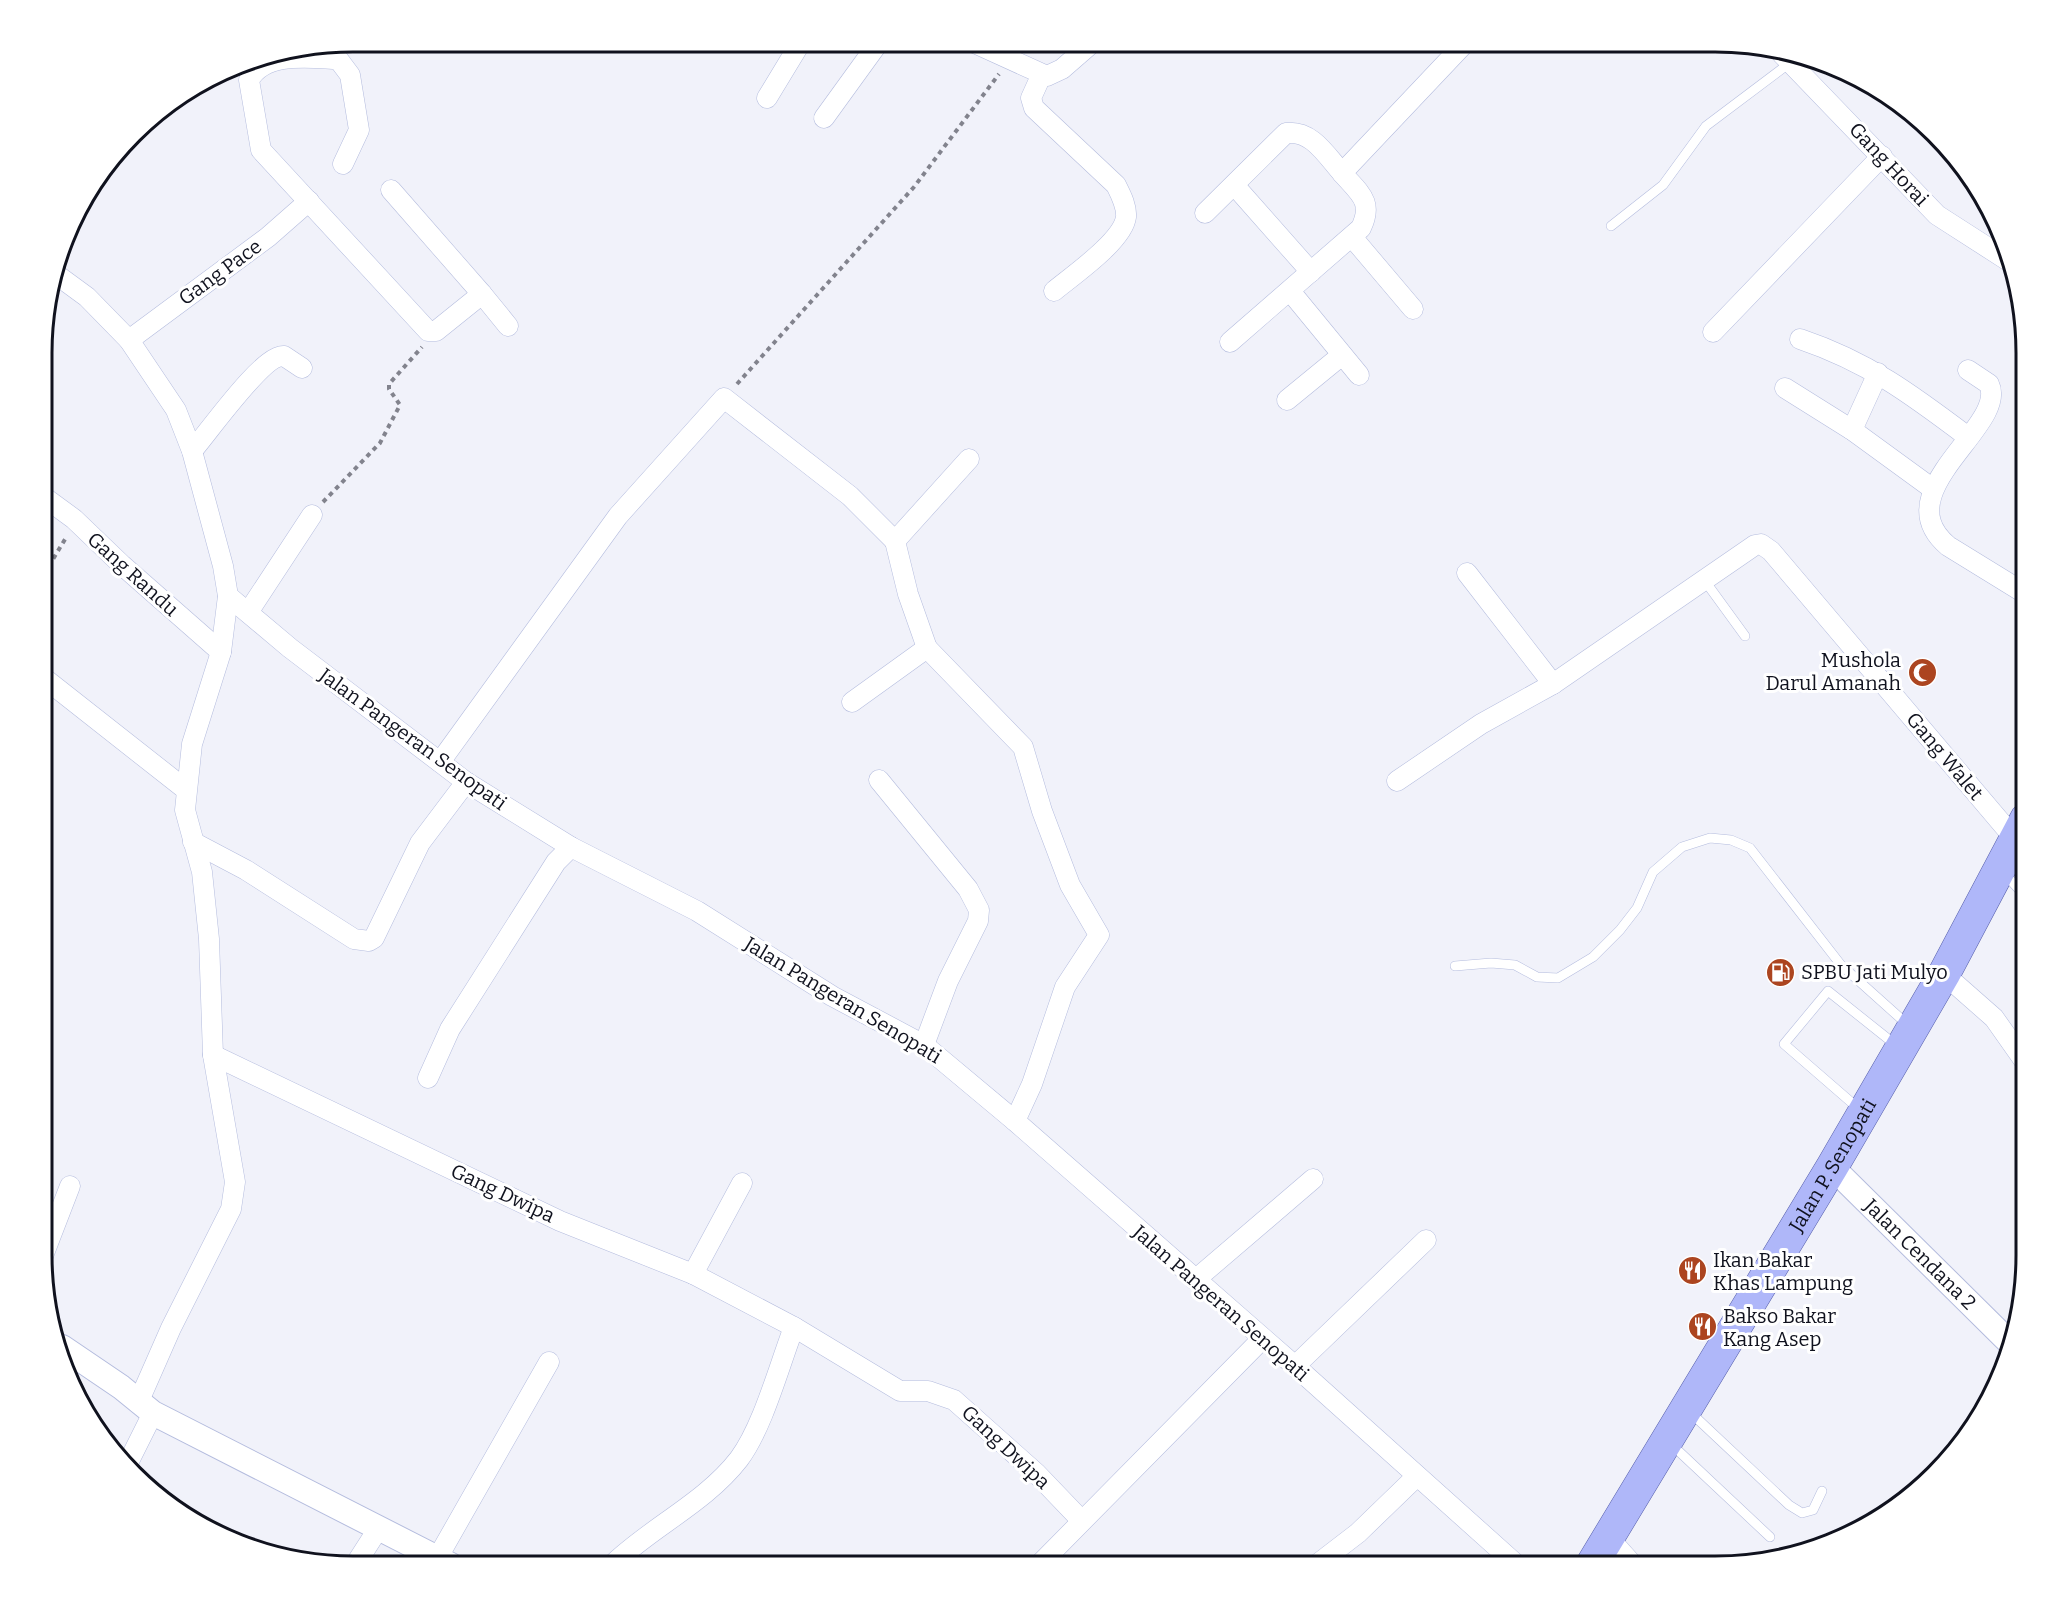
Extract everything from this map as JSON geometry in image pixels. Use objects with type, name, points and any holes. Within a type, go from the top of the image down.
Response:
[{"type":"main road","name":"Jalan P. Senopati","points":[[1597,1556],[1832,1167],[1944,974],[2016,836]]},
{"type":"street","points":[[767,98],[795,52]]},
{"type":"street","points":[[824,118],[872,52]]},
{"type":"street","points":[[993,52],[1041,76],[1053,75],[1081,52]]},
{"type":"street","points":[[1342,172],[1456,52]]},
{"type":"street","points":[[287,60],[338,59],[350,75],[359,130],[343,164]]},
{"type":"street","name":"Gang Horai","points":[[1791,63],[1937,215],[2000,255]]},
{"type":"street","points":[[262,66],[255,70],[249,80],[261,150],[428,331],[436,331],[482,294]]},
{"type":"street","points":[[1041,76],[1031,98],[1034,108],[1116,185],[1124,200],[1126,218],[1114,240],[1054,291]]},
{"type":"street","points":[[1205,213],[1235,186],[1286,133],[1297,132],[1309,136],[1367,204],[1367,216],[1361,228],[1230,342]]},
{"type":"street","points":[[1713,332],[1882,156]]},
{"type":"street","points":[[1235,186],[1311,272]]},
{"type":"street","points":[[391,190],[508,326]]},
{"type":"street","name":"Gang Pace","points":[[129,340],[268,237],[309,201]]},
{"type":"street","points":[[1352,237],[1413,309]]},
{"type":"street","points":[[62,279],[87,297],[129,340],[176,410],[192,451],[223,566],[228,596],[221,652],[192,744],[185,789],[185,810],[202,872],[208,928],[213,1055],[235,1182],[231,1209],[171,1328],[130,1456]]},
{"type":"street","points":[[1290,291],[1359,375]]},
{"type":"street","points":[[1800,339],[1828,349],[1878,373],[1968,437]]},
{"type":"street","points":[[1287,400],[1342,355]]},
{"type":"street","points":[[192,451],[240,392],[275,357],[284,356],[302,368]]},
{"type":"street","points":[[1968,370],[1986,381],[1992,392],[1982,415],[1933,489],[1930,517],[1940,539],[2016,588]]},
{"type":"street","points":[[1852,430],[1878,373]]},
{"type":"street","points":[[1785,388],[1852,430],[1933,489]]},
{"type":"street","points":[[440,762],[618,516],[724,398],[850,496],[895,541],[908,594],[927,648],[1023,747],[1042,811],[1070,885],[1100,935],[1065,987],[1032,1084],[1015,1120]]},
{"type":"street","points":[[895,541],[969,459]]},
{"type":"street","name":"Gang Randu","points":[[52,503],[74,519],[122,565],[221,652]]},
{"type":"street","points":[[249,611],[312,515]]},
{"type":"street","name":"Gang Walet","points":[[1705,581],[1755,545],[1762,544],[1771,551],[2016,825]]},
{"type":"street","points":[[1467,573],[1553,684]]},
{"type":"street","points":[[1396,780],[1481,724],[1553,684],[1705,581]]},
{"type":"street","name":"Jalan Pangeran Senopati","points":[[228,596],[249,611],[290,648],[466,782],[571,847],[697,911],[832,996],[924,1045],[1015,1120],[1507,1556]]},
{"type":"street","points":[[852,702],[927,648]]},
{"type":"street","points":[[52,684],[185,789]]},
{"type":"street","points":[[879,780],[968,889],[979,910],[978,921],[948,981],[924,1045]]},
{"type":"street","points":[[193,842],[246,870],[354,939],[369,941],[374,938],[420,843],[466,782]]},
{"type":"street","points":[[428,1078],[450,1029],[556,862],[571,847]]},
{"type":"street","points":[[1944,974],[1994,1018],[2016,1049]]},
{"type":"street","name":"Gang Dwipa","points":[[213,1055],[560,1221],[693,1274],[794,1327],[900,1391],[928,1392],[954,1400],[1036,1473],[1081,1520]]},
{"type":"street","name":"Jalan Cendana 2","points":[[1832,1167],[2004,1337]]},
{"type":"street","points":[[1195,1280],[1313,1179]]},
{"type":"street","points":[[693,1274],[742,1183]]},
{"type":"street","points":[[52,1233],[70,1186]]},
{"type":"street","points":[[1295,1366],[1426,1240]]},
{"type":"street","points":[[625,1556],[716,1483],[739,1458],[754,1432],[794,1327]]},
{"type":"street","points":[[1047,1556],[1262,1339]]},
{"type":"street","points":[[68,1351],[121,1387],[146,1408],[435,1556]]},
{"type":"street","points":[[448,1556],[549,1362]]},
{"type":"street","points":[[1328,1556],[1358,1533],[1417,1476]]},
{"type":"street","points":[[361,1556],[378,1529]]},
{"type":"street","points":[[1608,1537],[1625,1556]]},
{"type":"lane","points":[[1611,226],[1663,185],[1706,126],[1784,61]]},
{"type":"lane","points":[[1705,581],[1744,636]]},
{"type":"lane","points":[[1455,966],[1515,964],[1537,978],[1558,978],[1593,957],[1620,930],[1637,908],[1653,872],[1682,847],[1710,838],[1731,840],[1750,848],[1841,965],[1906,1038]]},
{"type":"lane","points":[[1999,868],[2016,886]]},
{"type":"lane","points":[[1863,1112],[1784,1044],[1828,991],[1906,1038]]},
{"type":"lane","points":[[1686,1408],[1789,1504],[1802,1513],[1813,1510],[1822,1491]]},
{"type":"lane","points":[[1667,1440],[1770,1537]]},
{"type":"path","points":[[724,398],[914,187],[1010,60]]},
{"type":"path","points":[[312,515],[380,443],[400,405],[389,389],[389,384],[436,331]]},
{"type":"path","points":[[52,561],[74,525],[74,519]]},
{"type":"place","name":"Mushola Darul Amanah","points":[[1922,672]]},
{"type":"place","name":"SPBU Jati Mulyo","points":[[1780,972]]},
{"type":"place","name":"Ikan Bakar Khas Lampung","points":[[1692,1271]]},
{"type":"place","name":"Bakso Bakar Kang Asep","points":[[1702,1327]]}]
